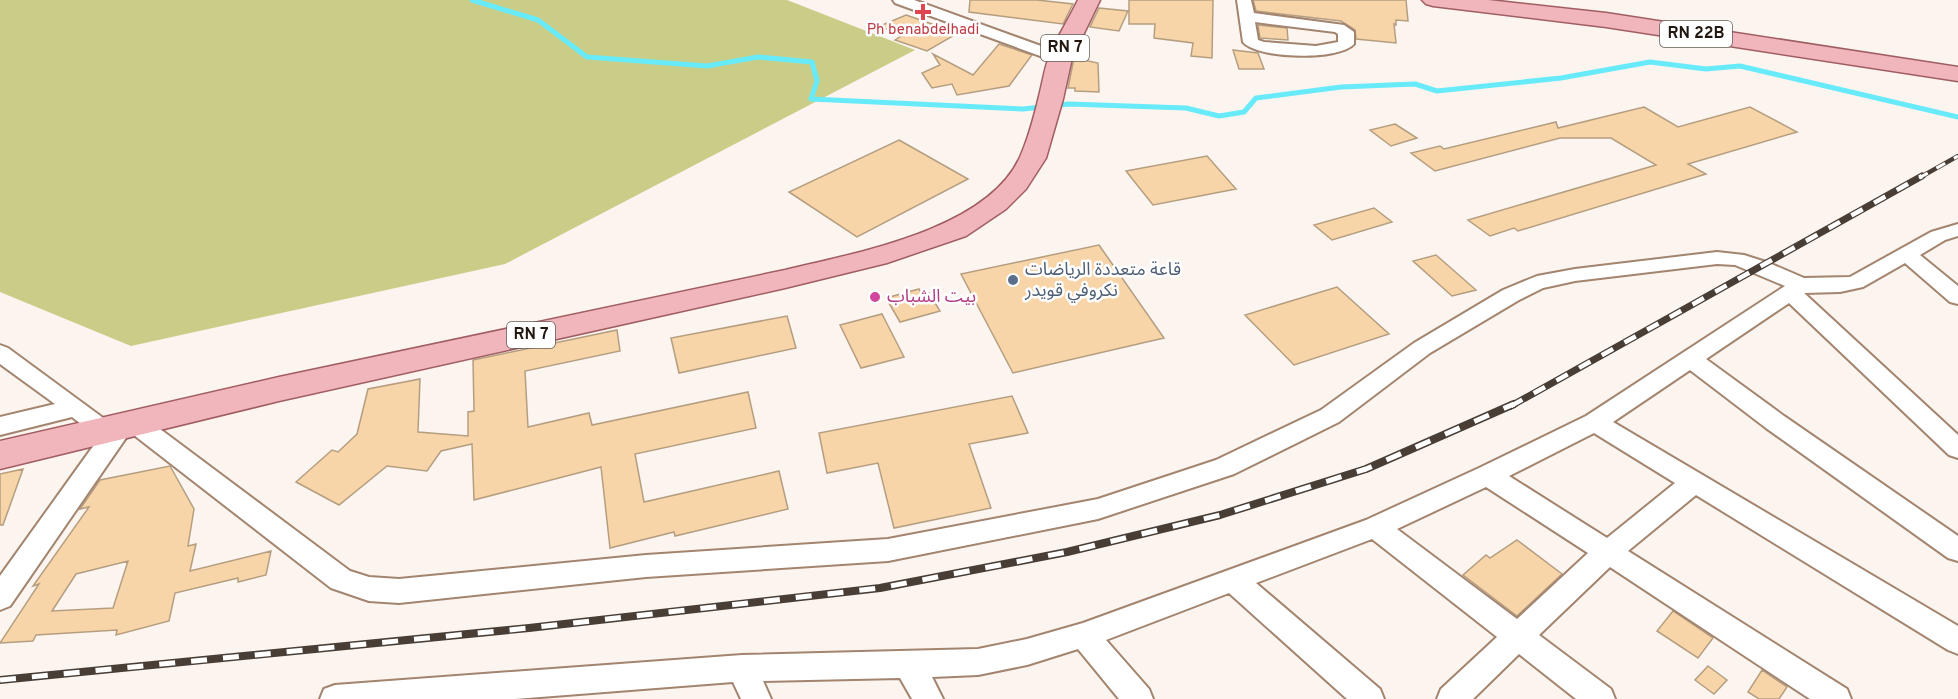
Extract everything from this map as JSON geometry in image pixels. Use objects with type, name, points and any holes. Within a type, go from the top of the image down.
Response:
[{"type":"main road","name":"RN 7","points":[[0,455],[876,256],[956,230],[980,216],[1016,183],[1033,158],[1051,99],[1060,58],[1089,0]]},
{"type":"main road","name":"RN 22B","points":[[1433,0],[1606,20],[1958,74]]},
{"type":"street","points":[[900,0],[1060,58]]},
{"type":"street","points":[[1244,0],[1251,42],[1260,46],[1324,51],[1343,48],[1346,44],[1346,32],[1339,28],[1248,17]]},
{"type":"street","points":[[334,699],[510,693],[742,668],[978,662],[1027,652],[1084,635],[1375,526],[1488,475],[1595,422],[1796,288],[1856,282],[1908,255],[1938,236],[1958,230]]},
{"type":"street","points":[[1908,255],[1958,297]]},
{"type":"street","points":[[0,353],[76,408],[120,426],[341,580],[369,589],[399,591],[646,566],[888,550],[1098,509],[1225,467],[1330,416],[1422,348],[1511,295],[1537,283],[1575,275],[1717,258],[1737,259],[1762,267],[1796,288],[1840,340],[1958,449]]},
{"type":"street","points":[[1691,359],[1775,422],[1958,550]]},
{"type":"street","points":[[0,426],[76,408]]},
{"type":"street","points":[[1595,422],[1958,641]]},
{"type":"street","points":[[0,597],[120,426]]},
{"type":"street","points":[[1488,475],[1836,699]]},
{"type":"street","points":[[1452,699],[1608,552],[1694,482]]},
{"type":"street","points":[[1375,526],[1600,699]]},
{"type":"street","points":[[1234,580],[1369,699]]},
{"type":"street","points":[[1084,635],[1138,699]]},
{"type":"street","points":[[908,665],[928,699]]},
{"type":"street","points":[[742,668],[756,699]]},
{"type":"green space","points":[[0,0],[787,0],[915,50],[505,264],[131,346],[0,292]]},
{"type":"building","points":[[970,0],[1037,0],[1073,4],[1063,24],[969,12]]},
{"type":"building","points":[[1129,0],[1213,0],[1212,58],[1191,56],[1193,43],[1154,38],[1155,24],[1129,24]]},
{"type":"building","points":[[1253,0],[1406,0],[1408,21],[1396,20],[1396,25],[1394,24],[1396,43],[1356,39],[1355,30],[1341,21],[1256,11]]},
{"type":"building","points":[[1099,8],[1128,11],[1119,31],[1090,27]]},
{"type":"building","points":[[906,15],[958,33],[927,51],[895,40],[901,36],[880,26]]},
{"type":"building","points":[[1258,25],[1287,28],[1288,40],[1260,38]]},
{"type":"building","points":[[999,44],[1032,55],[1009,86],[957,95],[952,84],[932,88],[922,73],[940,65],[933,54],[973,75]]},
{"type":"building","points":[[1233,50],[1258,53],[1264,69],[1239,69]]},
{"type":"building","points":[[1074,58],[1098,63],[1099,92],[1075,91],[1075,88],[1068,88]]},
{"type":"building","points":[[1644,107],[1678,127],[1750,107],[1797,132],[1688,164],[1706,174],[1518,231],[1514,228],[1490,236],[1468,220],[1656,165],[1611,138],[1560,138],[1435,171],[1411,153],[1440,146],[1444,149],[1556,122],[1558,128]]},
{"type":"building","points":[[1395,124],[1417,138],[1391,146],[1370,130]]},
{"type":"building","points":[[899,140],[968,179],[857,237],[789,192]]},
{"type":"building","points":[[1207,156],[1236,189],[1153,205],[1126,171]]},
{"type":"building","points":[[1374,208],[1392,222],[1332,240],[1314,225]]},
{"type":"building","points":[[1099,245],[1164,338],[1013,373],[961,274]]},
{"type":"building","points":[[1436,255],[1476,290],[1452,296],[1413,261]]},
{"type":"building","points":[[1337,287],[1389,334],[1294,365],[1245,315]]},
{"type":"building","points":[[919,289],[922,295],[929,293],[940,311],[900,322],[886,298]]},
{"type":"building","points":[[882,314],[904,357],[861,368],[840,325]]},
{"type":"building","points":[[787,316],[796,348],[679,373],[671,338]]},
{"type":"building","points":[[617,330],[620,351],[525,371],[528,427],[589,413],[592,425],[748,392],[756,428],[635,454],[644,502],[779,471],[788,509],[675,536],[674,532],[610,548],[601,467],[474,500],[472,444],[441,451],[427,471],[387,466],[339,505],[296,482],[332,450],[338,452],[357,434],[368,389],[420,379],[418,432],[468,436],[468,412],[474,411],[473,360]]},
{"type":"building","points":[[1012,396],[1028,433],[969,444],[991,508],[894,528],[878,463],[827,473],[819,433]]},
{"type":"building","points":[[170,466],[194,509],[188,546],[196,544],[190,571],[271,551],[266,575],[238,582],[238,578],[175,593],[169,621],[116,635],[117,630],[36,635],[33,641],[0,643],[39,584],[33,586],[89,507],[80,509],[100,480]],"holes":[[[128,561],[113,608],[52,611],[76,574]]]},
{"type":"building","points":[[23,469],[3,525],[0,525],[0,474]]},
{"type":"building","points":[[1517,540],[1562,574],[1517,616],[1463,575],[1486,555],[1490,558]]},
{"type":"building","points":[[1673,611],[1713,638],[1698,658],[1657,631]]},
{"type":"building","points":[[1708,666],[1727,680],[1714,694],[1695,680]]},
{"type":"building","points":[[1762,670],[1787,687],[1779,699],[1759,699],[1748,692]]},
{"type":"waterway","points":[[472,0],[538,20],[587,57],[707,66],[758,57],[812,62],[817,81],[811,99],[1023,109],[1069,104],[1186,108],[1219,116],[1244,112],[1256,98],[1341,87],[1415,84],[1437,91],[1561,78],[1650,62],[1706,69],[1740,66],[1958,117]]},
{"type":"railway","points":[[1919,178],[1958,156]]},
{"type":"railway","points":[[1511,406],[1922,176]]},
{"type":"railway","points":[[0,680],[529,628],[880,588],[1067,552],[1220,515],[1366,469],[1514,404]]},
{"type":"place","name":"Ph benabdelhadi","points":[[923,12]]},
{"type":"place","name":"قاعة متعددة الرياضات نكروفي قويدر","points":[[1013,280]]},
{"type":"place","name":"بيت الشباب","points":[[875,297]]}]
